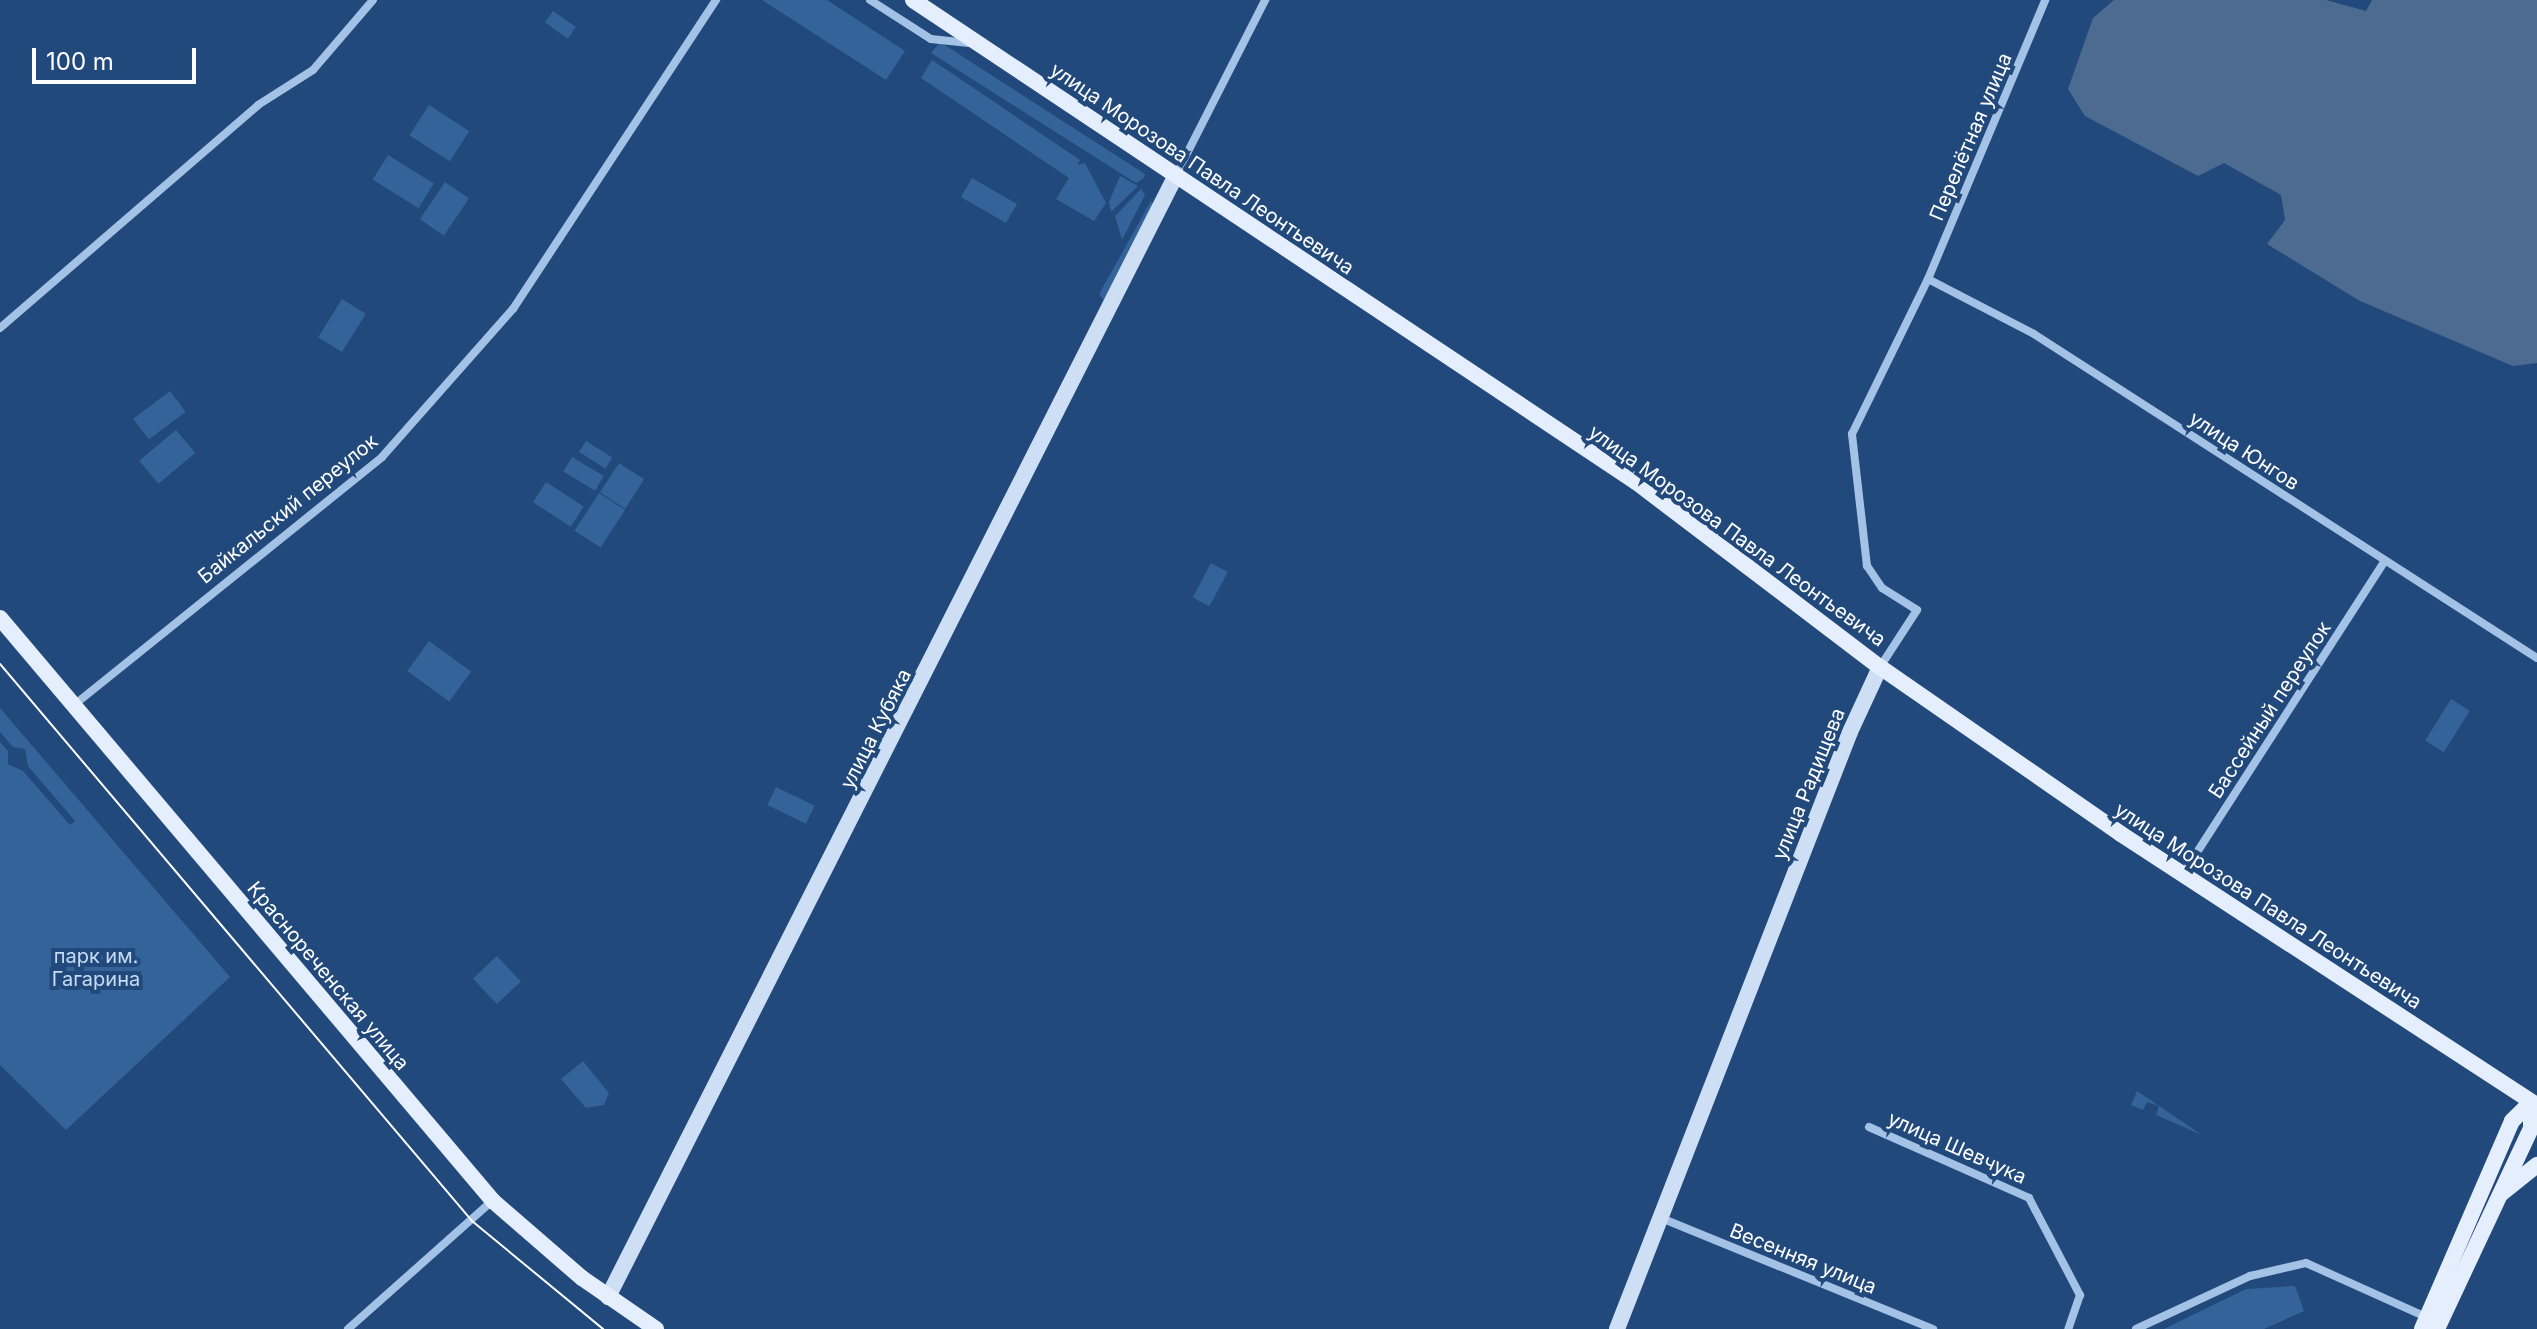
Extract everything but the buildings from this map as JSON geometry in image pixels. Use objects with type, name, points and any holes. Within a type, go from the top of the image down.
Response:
[{"type":"main road","name":"улица Морозова Павла Леонтьевича","points":[[913,0],[1636,482],[1880,667],[2183,875],[2534,1104]]},
{"type":"main road","name":"Краснореченская улица","points":[[0,618],[493,1201],[608,1297],[656,1329]]},
{"type":"main road","points":[[2429,1325],[2531,1128],[2534,1104]]},
{"type":"main road","points":[[2429,1325],[2512,1121],[2534,1104]]},
{"type":"main road","points":[[2495,1199],[2537,1165]]},
{"type":"street","points":[[0,328],[258,105],[313,70],[373,0]]},
{"type":"street","name":"Байкальский переулок","points":[[74,705],[382,457],[513,309],[716,0]]},
{"type":"street","points":[[870,0],[931,39],[978,44]]},
{"type":"street","points":[[1175,177],[1265,0]]},
{"type":"street","name":"Перелётная улица","points":[[1928,279],[2044,4]]},
{"type":"street","name":"улица Кубяка","points":[[608,1297],[1175,177]]},
{"type":"street","name":"улица Юнгов","points":[[1928,279],[2034,334],[2537,658]]},
{"type":"street","name":"улица Радищева","points":[[1617,1329],[1845,745],[1880,667],[1917,610],[1882,588],[1867,566],[1852,434],[1928,279]]},
{"type":"street","name":"Бассейный переулок","points":[[2183,875],[2385,561]]},
{"type":"street","name":"улица Шевчука","points":[[1869,1127],[2029,1198],[2080,1295],[2068,1329]]},
{"type":"street","points":[[348,1329],[493,1201]]},
{"type":"street","name":"Весенняя улица","points":[[1660,1218],[1933,1329]]},
{"type":"street","points":[[2136,1329],[2250,1276],[2306,1263],[2429,1325]]},
{"type":"green space","points":[[762,0],[827,0],[905,51],[886,80]]},
{"type":"green space","points":[[553,11],[576,27],[568,39],[545,22]]},
{"type":"green space","points":[[940,42],[1145,174],[1143,179],[1136,183],[931,53]]},
{"type":"green space","points":[[932,60],[1080,160],[1077,165],[1085,163],[1106,203],[1094,221],[1056,199],[1069,178],[921,78]]},
{"type":"green space","points":[[429,105],[469,131],[450,161],[409,135]]},
{"type":"green space","points":[[388,155],[434,184],[418,208],[373,180]]},
{"type":"green space","points":[[1120,176],[1138,186],[1111,212],[1109,202]]},
{"type":"green space","points":[[972,178],[1017,204],[1006,223],[961,197]]},
{"type":"green space","points":[[445,182],[469,198],[444,236],[420,219]]},
{"type":"green space","points":[[1141,189],[1145,195],[1122,240],[1115,216]]},
{"type":"green space","points":[[1151,201],[1153,203],[1106,303],[1099,294]]},
{"type":"green space","points":[[342,299],[366,314],[342,352],[318,337]]},
{"type":"green space","points":[[170,391],[186,412],[149,439],[133,419]]},
{"type":"green space","points":[[176,430],[195,453],[159,484],[139,461]]},
{"type":"green space","points":[[586,441],[612,457],[605,468],[579,452]]},
{"type":"green space","points":[[572,457],[604,476],[595,491],[563,472]]},
{"type":"green space","points":[[619,463],[644,479],[625,509],[600,492]]},
{"type":"green space","points":[[546,482],[584,507],[571,527],[533,502]]},
{"type":"green space","points":[[599,493],[625,510],[600,548],[574,531]]},
{"type":"green space","points":[[1211,563],[1228,572],[1209,606],[1193,597]]},
{"type":"green space","points":[[429,641],[471,672],[449,701],[407,671]]},
{"type":"green space","points":[[2451,699],[2470,711],[2444,752],[2425,741]]},
{"type":"green space","name":"парк им. Гагарина","points":[[0,708],[230,977],[66,1130],[0,1065],[0,742],[8,751],[8,764],[23,771],[70,825],[75,821],[28,766],[25,749],[13,747],[0,732]]},
{"type":"green space","points":[[776,787],[815,806],[806,824],[767,805]]},
{"type":"green space","points":[[497,956],[521,982],[497,1004],[473,979]]},
{"type":"green space","points":[[583,1061],[609,1093],[604,1105],[586,1108],[561,1079]]},
{"type":"green space","points":[[2137,1091],[2202,1135],[2156,1115],[2159,1106],[2147,1102],[2143,1110],[2131,1105]]},
{"type":"green space","points":[[2295,1286],[2304,1311],[2264,1329],[2164,1329],[2246,1289]]},
{"type":"shaded area","points":[[2114,0],[2326,0],[2366,11],[2372,0],[2537,0],[2537,363],[2513,366],[2360,301],[2267,244],[2285,220],[2281,195],[2224,163],[2198,176],[2085,116],[2068,89],[2093,18]]},
{"type":"tram line","points":[[0,664],[472,1221],[603,1329]]}]
